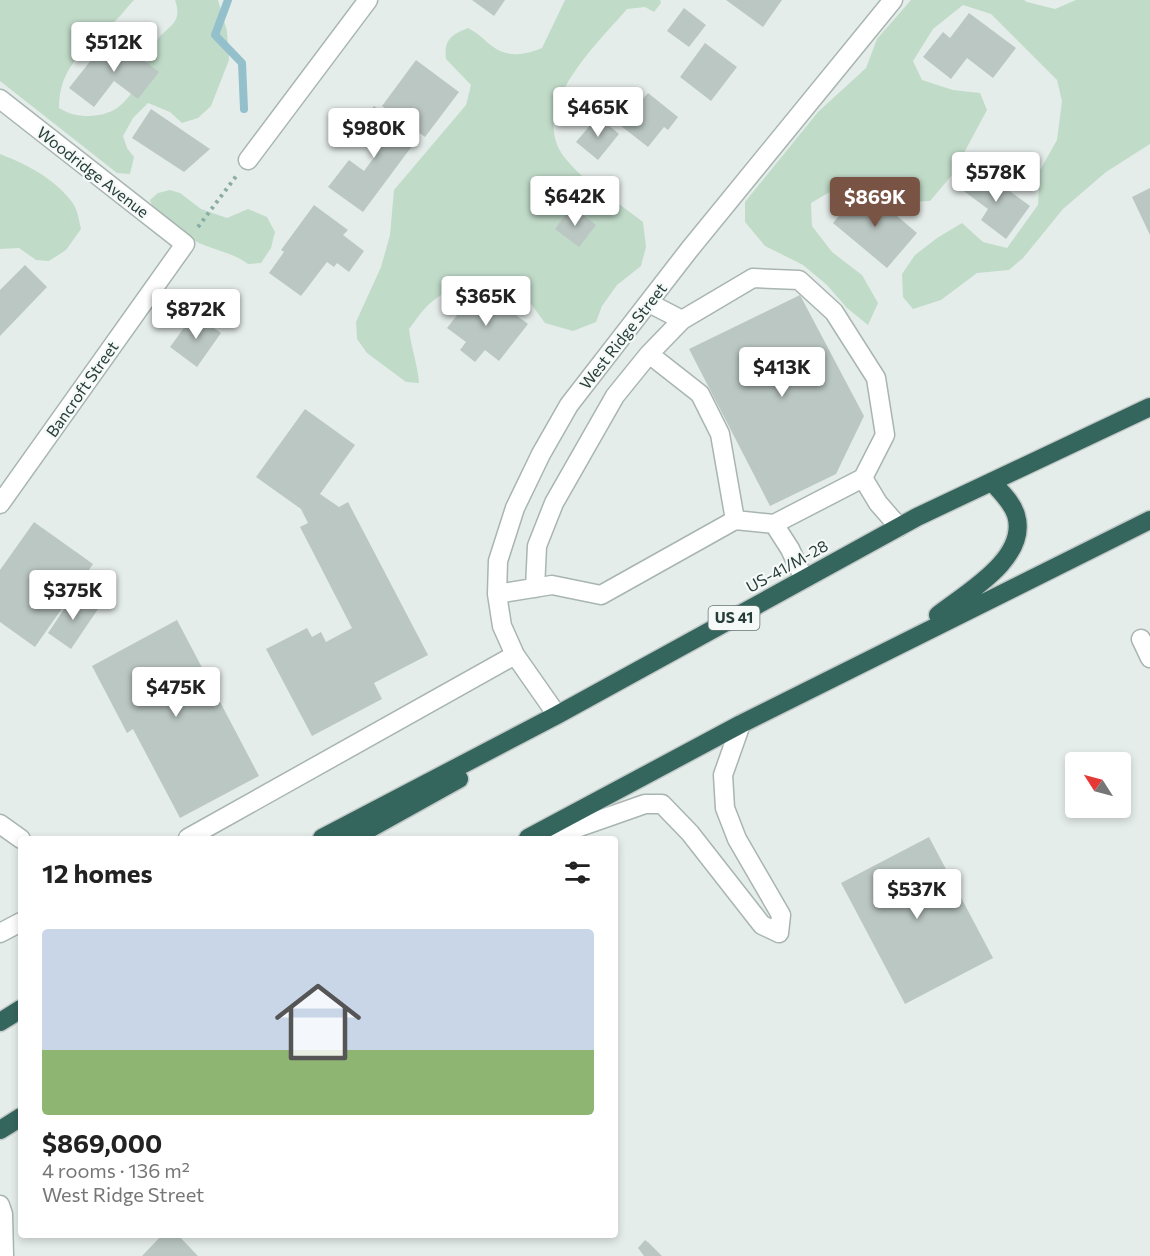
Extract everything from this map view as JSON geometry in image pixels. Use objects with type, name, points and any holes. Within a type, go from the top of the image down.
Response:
[{"type":"highway","name":"US-41/M-28","points":[[326,836],[558,715],[899,527],[1150,407]]},
{"type":"highway","points":[[900,643],[978,585],[1000,566],[1011,552],[1017,537],[1017,517],[1011,505],[992,482]]},
{"type":"highway","points":[[532,836],[741,723],[1150,520]]},
{"type":"highway","points":[[357,836],[453,784],[513,738]]},
{"type":"highway","points":[[0,1022],[18,1011]]},
{"type":"highway","points":[[0,1130],[18,1120]]},
{"type":"street","points":[[248,160],[368,0]]},
{"type":"street","name":"West Ridge Street","points":[[558,715],[515,656],[502,626],[497,594],[498,561],[514,508],[569,405],[892,0]]},
{"type":"street","name":"Woodridge Avenue","points":[[0,99],[185,244]]},
{"type":"street","name":"Bancroft Street","points":[[0,504],[185,244]]},
{"type":"street","points":[[497,594],[535,588],[552,585],[600,595],[735,520],[774,524],[863,478],[885,435],[876,378],[834,312],[799,280],[753,278],[682,320],[649,354],[615,396],[554,503],[537,546],[535,588]]},
{"type":"street","points":[[649,303],[682,320]]},
{"type":"street","points":[[649,354],[700,394],[720,434],[735,520]]},
{"type":"street","points":[[863,478],[878,503],[899,527]]},
{"type":"street","points":[[774,524],[790,549],[804,579]]},
{"type":"street","points":[[1141,639],[1150,658]]},
{"type":"street","points":[[192,836],[515,656]]},
{"type":"street","points":[[554,836],[645,804],[662,804],[690,833],[762,925],[779,933],[781,915],[737,839],[725,808],[723,775],[741,723]]},
{"type":"street","points":[[0,824],[18,837]]},
{"type":"street","points":[[0,933],[18,923]]},
{"type":"street","points":[[0,1205],[3,1214],[4,1256]]},
{"type":"path","points":[[185,244],[248,160]]},
{"type":"green space","points":[[0,0],[134,0],[75,60],[63,81],[59,108],[73,114],[89,116],[104,114],[116,109],[125,101],[139,80],[156,42],[175,20],[177,9],[175,0],[218,0],[227,31],[229,60],[211,106],[198,118],[182,123],[170,112],[148,103],[133,118],[123,136],[127,148],[134,157],[130,174],[117,173],[0,81]]},
{"type":"green space","points":[[565,0],[660,0],[661,3],[654,12],[645,7],[627,9],[585,57],[572,76],[561,96],[555,116],[554,135],[562,154],[570,164],[589,182],[643,222],[646,247],[641,266],[617,285],[602,306],[596,322],[573,331],[545,323],[520,289],[476,284],[444,293],[427,306],[409,329],[419,383],[406,382],[367,353],[357,339],[356,322],[381,267],[390,235],[394,190],[466,105],[471,85],[446,59],[448,42],[457,33],[468,28],[498,50],[510,54],[523,54],[542,48]]},
{"type":"green space","points":[[911,0],[1024,0],[1055,9],[1076,0],[1150,0],[1150,144],[1106,172],[1063,209],[1023,258],[1009,270],[977,273],[941,300],[913,309],[903,297],[902,274],[915,255],[962,223],[983,242],[1007,248],[1038,205],[1040,170],[1057,140],[1062,101],[1057,80],[991,14],[963,5],[933,29],[913,61],[922,80],[953,90],[980,93],[987,110],[952,175],[930,201],[905,202],[882,186],[854,185],[828,193],[811,203],[812,226],[832,252],[862,275],[878,303],[868,325],[803,265],[765,246],[745,222],[745,202],[818,112],[866,68],[877,39]]},
{"type":"green space","points":[[0,154],[20,162],[48,179],[65,193],[75,207],[81,229],[66,250],[49,261],[36,260],[19,248],[0,249]]},
{"type":"green space","points":[[170,190],[180,193],[201,209],[227,218],[248,209],[267,217],[275,232],[271,248],[261,263],[248,264],[195,241],[169,224],[157,212],[150,200],[158,193]]},
{"type":"building","points":[[472,0],[505,0],[494,16]]},
{"type":"building","points":[[726,0],[782,0],[763,27]]},
{"type":"building","points":[[684,8],[706,25],[689,47],[667,31]]},
{"type":"building","points":[[969,13],[1016,48],[993,78],[967,58],[951,79],[923,57],[943,32],[950,38]]},
{"type":"building","points":[[111,35],[159,72],[138,99],[114,81],[94,107],[69,88]]},
{"type":"building","points":[[705,43],[737,67],[711,101],[680,77]]},
{"type":"building","points":[[416,60],[459,92],[425,137],[382,106]]},
{"type":"building","points":[[648,93],[678,117],[668,130],[664,127],[648,147],[621,126]]},
{"type":"building","points":[[374,106],[418,138],[363,212],[328,187],[349,160],[364,171],[378,152],[353,135]]},
{"type":"building","points":[[151,109],[210,149],[184,172],[132,138]]},
{"type":"building","points":[[598,116],[619,134],[598,160],[576,142]]},
{"type":"building","points":[[977,167],[1030,206],[1006,239],[981,220],[988,209],[961,189]]},
{"type":"building","points":[[863,187],[917,233],[887,268],[833,223]]},
{"type":"building","points":[[1150,188],[1150,235],[1132,197]]},
{"type":"building","points":[[314,205],[348,230],[343,235],[364,251],[349,272],[337,263],[334,267],[327,262],[301,296],[269,273],[284,252],[281,250]]},
{"type":"building","points":[[572,206],[596,225],[579,247],[555,229]]},
{"type":"building","points":[[25,265],[47,287],[0,336],[0,290]]},
{"type":"building","points":[[479,287],[528,324],[499,361],[485,350],[475,362],[460,350],[466,342],[447,328]]},
{"type":"building","points":[[800,295],[864,416],[836,474],[770,506],[689,349]]},
{"type":"building","points":[[194,314],[221,333],[197,367],[170,347]]},
{"type":"building","points":[[305,409],[355,445],[320,494],[339,507],[348,502],[428,655],[374,683],[382,699],[312,736],[266,649],[307,628],[312,637],[321,632],[326,642],[352,628],[300,527],[308,523],[301,509],[256,477]]},
{"type":"building","points":[[34,522],[93,564],[35,647],[0,622],[0,570]]},
{"type":"building","points":[[75,593],[98,609],[71,649],[48,633]]},
{"type":"building","points":[[177,620],[259,776],[180,818],[133,729],[127,733],[92,666]]},
{"type":"building","points":[[929,837],[993,958],[905,1004],[841,883]]},
{"type":"building","points":[[159,1238],[181,1238],[198,1256],[142,1256]]},
{"type":"building","points":[[645,1240],[662,1256],[644,1256],[638,1248]]},
{"type":"waterway","points":[[228,0],[215,35],[242,63],[244,109]]}]
